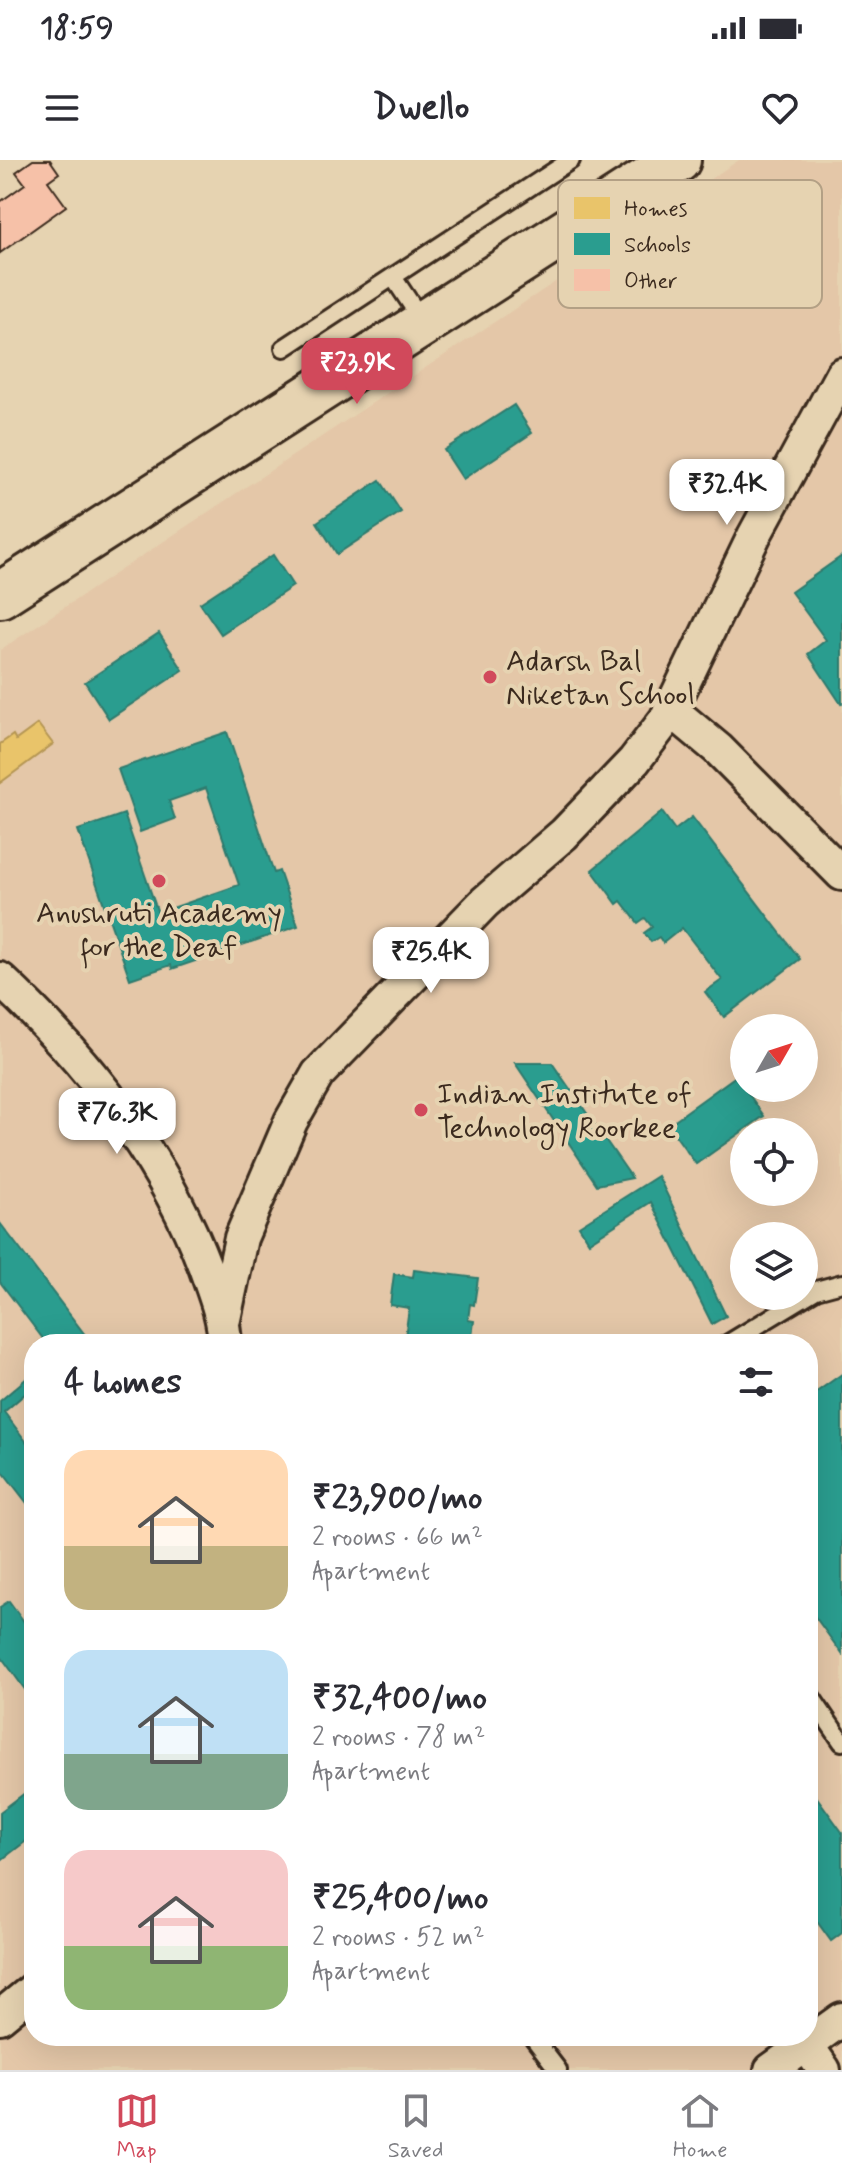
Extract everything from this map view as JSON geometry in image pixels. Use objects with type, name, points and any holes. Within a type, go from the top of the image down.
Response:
[{"type":"main road","points":[[647,180],[678,160]]},
{"type":"main road","points":[[0,595],[558,237]]},
{"type":"street","points":[[225,1332],[241,1238],[291,1121],[318,1074],[485,902],[564,834],[634,761],[670,709],[754,536],[842,374]]},
{"type":"street","points":[[670,709],[718,749],[842,874]]},
{"type":"street","points":[[0,979],[50,1029],[112,1101],[144,1145],[176,1201],[225,1332]]},
{"type":"street","points":[[0,2017],[24,1997]]},
{"type":"street","points":[[771,2070],[815,2057],[842,2019]]},
{"type":"lane","points":[[284,348],[571,160]]},
{"type":"lane","points":[[393,277],[424,323]]},
{"type":"lane","points":[[743,1334],[816,1290],[842,1283]]},
{"type":"lane","points":[[818,1707],[842,1742]]},
{"type":"lane","points":[[540,2046],[558,2070]]},
{"type":"shaded area","name":"Indian Institute of Technology Roorkee","points":[[739,160],[842,160],[842,2070],[0,2070],[0,650],[558,280],[558,308],[822,308],[822,180],[709,180]]},
{"type":"building: Homes","points":[[38,724],[53,744],[0,783],[0,744],[13,735],[16,740]]},
{"type":"building: Schools","points":[[514,405],[532,433],[463,479],[444,450]]},
{"type":"building: Schools","points":[[380,480],[401,512],[337,554],[317,522]]},
{"type":"building: Schools","points":[[273,555],[293,586],[221,634],[200,603]]},
{"type":"building: Schools","points":[[842,556],[841,704],[808,654],[826,640],[791,592]]},
{"type":"building: Schools","points":[[159,633],[183,670],[109,719],[85,682]]},
{"type":"building: Schools","points":[[227,732],[274,873],[279,871],[298,926],[172,969],[171,965],[130,979],[78,830],[124,814],[158,913],[239,885],[206,788],[169,801],[175,819],[140,832],[118,769]]},
{"type":"building: Schools","points":[[662,812],[675,830],[692,817],[800,959],[724,1017],[705,992],[722,980],[682,928],[663,943],[659,937],[651,942],[644,933],[652,927],[645,918],[638,923],[621,901],[617,904],[592,870]]},
{"type":"building: Schools","points":[[515,1063],[552,1063],[632,1178],[597,1185]]},
{"type":"building: Schools","points":[[730,1080],[730,1102],[754,1102],[764,1116],[730,1118],[730,1140],[696,1164],[668,1125]]},
{"type":"building: Schools","points":[[658,1176],[726,1316],[712,1324],[651,1202],[589,1242],[579,1226]]},
{"type":"building: Schools","points":[[0,1223],[84,1334],[39,1334],[0,1282]]},
{"type":"building: Schools","points":[[414,1270],[478,1278],[468,1320],[474,1321],[472,1334],[405,1334],[409,1308],[390,1305],[394,1274],[413,1277]]},
{"type":"building: Schools","points":[[842,1374],[842,1654],[818,1621],[818,1391]]},
{"type":"building: Schools","points":[[24,1381],[24,1395],[4,1412],[24,1439],[24,1499],[0,1468],[0,1401]]},
{"type":"building: Schools","points":[[9,1601],[24,1622],[24,1688],[0,1655],[0,1607]]},
{"type":"building: Schools","points":[[24,1794],[24,1843],[0,1861],[0,1812]]},
{"type":"building: Schools","points":[[818,1799],[842,1832],[842,1933],[831,1941],[818,1923]]},
{"type":"building: Other","points":[[33,160],[50,160],[59,173],[48,181],[66,206],[0,253],[0,202],[25,184],[16,172]]},
{"type":"place","name":"Adarsh Bal Niketan School","points":[[490,677]]},
{"type":"place","name":"Anushruti Academy for the Deaf","points":[[159,881]]},
{"type":"place","name":"Indian Institute of Technology Roorkee","points":[[421,1110]]}]
